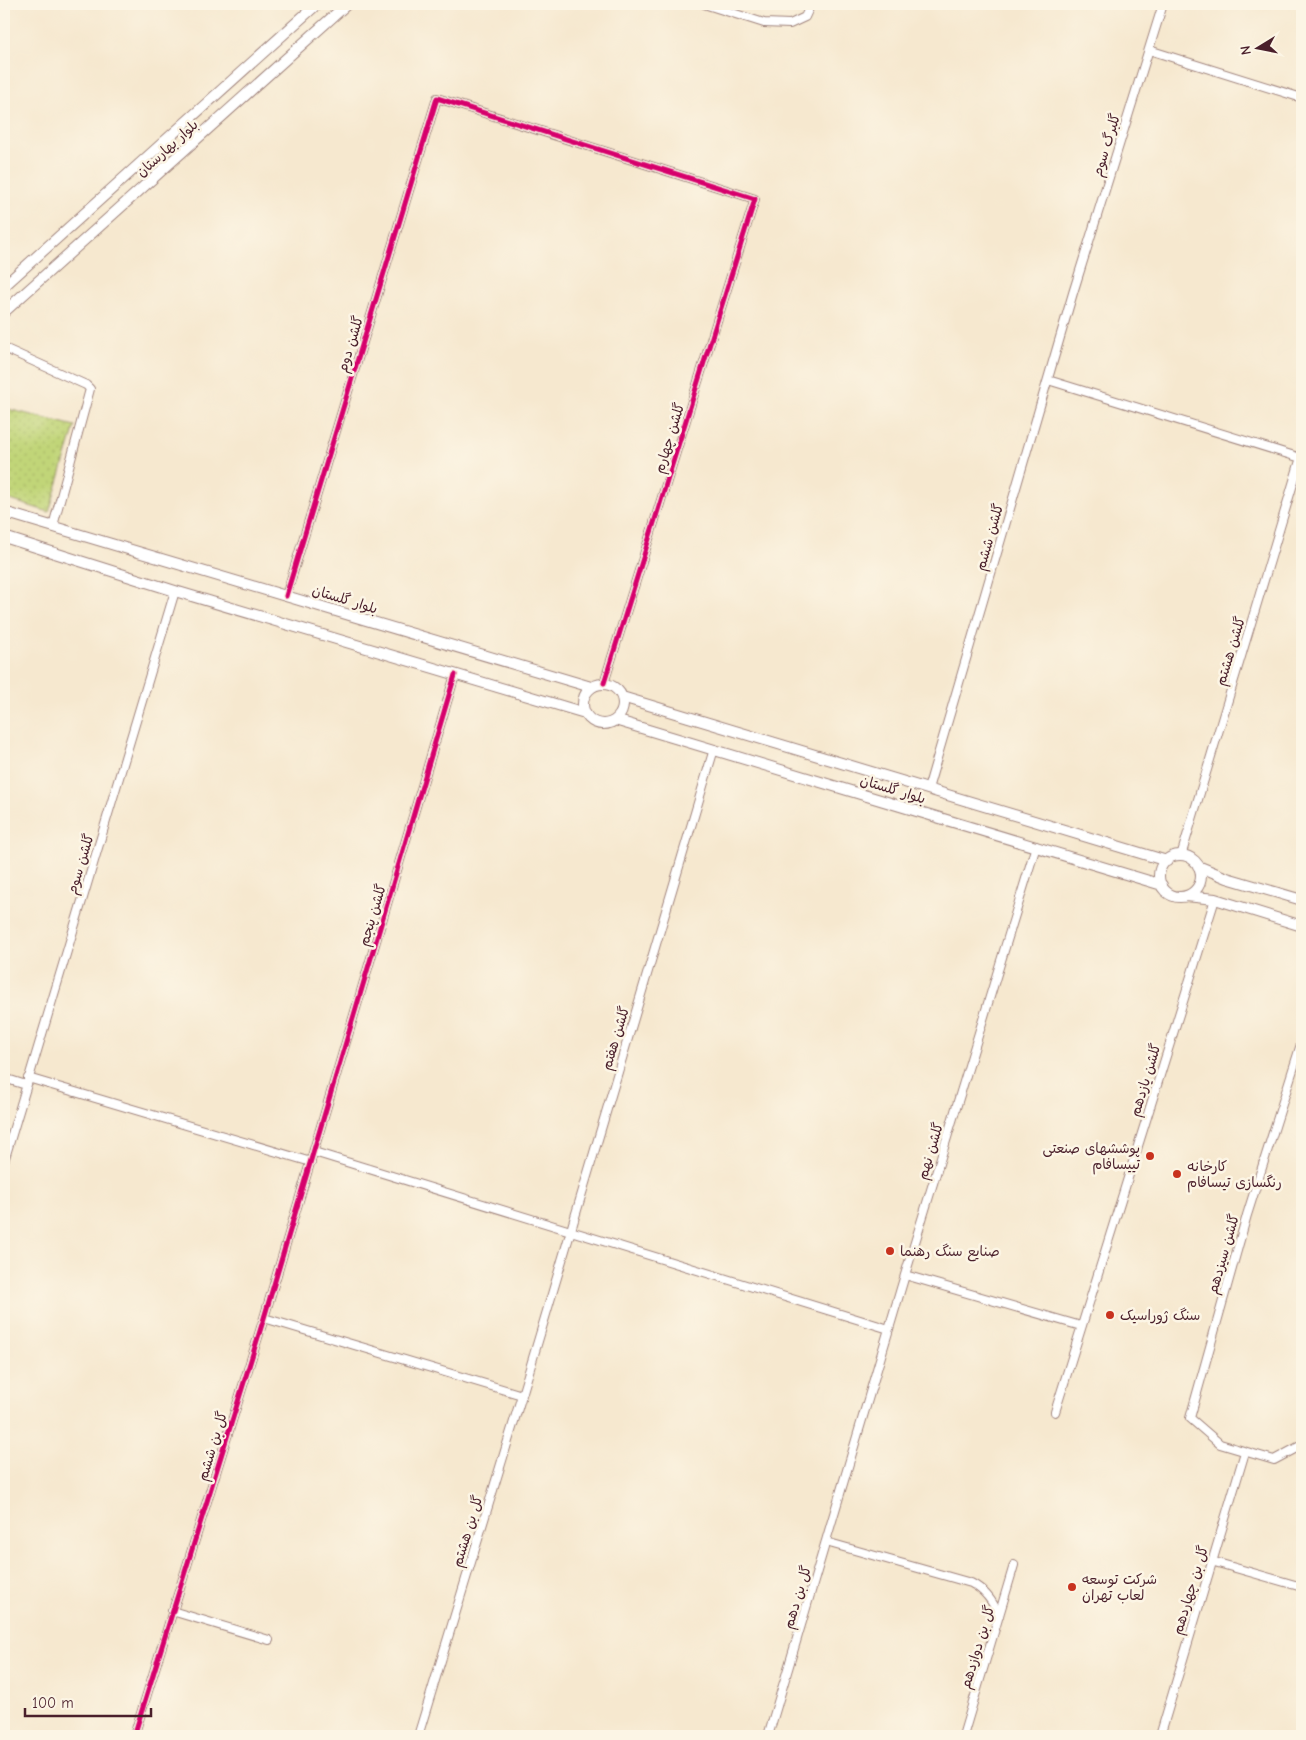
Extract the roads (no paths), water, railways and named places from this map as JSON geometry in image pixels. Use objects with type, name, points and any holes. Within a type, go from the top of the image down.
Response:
[{"type":"street","name":"بلوار بهارستان","points":[[4,286],[317,4]]},
{"type":"street","name":"بلوار بهارستان","points":[[4,312],[348,4]]},
{"type":"street","points":[[704,4],[764,23],[790,24],[805,16],[811,4]]},
{"type":"street","name":"گلبرگ سوم","points":[[1073,293],[1163,4]]},
{"type":"street","points":[[1149,50],[1302,98]]},
{"type":"street","name":"گلشن دوم","points":[[286,596],[437,98],[755,199]]},
{"type":"street","name":"گلشن چهارم","points":[[604,683],[755,199]]},
{"type":"street","name":"گلشن ششم","points":[[928,788],[1073,293]]},
{"type":"street","points":[[4,348],[86,385],[90,389],[53,526]]},
{"type":"street","points":[[1048,380],[1302,456]]},
{"type":"street","name":"گلشن هشتم","points":[[1181,856],[1302,456]]},
{"type":"street","name":"بلوار گلستان","points":[[4,512],[591,687]]},
{"type":"street","points":[[4,537],[175,591],[585,713],[595,722],[602,724],[615,720],[623,710],[622,697],[616,687],[604,683],[591,687],[584,696],[585,713]]},
{"type":"street","name":"گلشن سوم","points":[[4,1161],[175,591]]},
{"type":"street","name":"گلشن پنجم","points":[[311,1162],[455,675]]},
{"type":"street","name":"بلوار گلستان","points":[[622,697],[1167,860]]},
{"type":"street","name":"بلوار گلستان","points":[[615,720],[1162,885]]},
{"type":"street","name":"گلشن هفتم","points":[[540,1333],[714,749]]},
{"type":"street","name":"گلشن نهم","points":[[850,1464],[905,1275],[1036,846]]},
{"type":"street","points":[[1302,900],[1227,878],[1198,866],[1191,859],[1181,856],[1167,860],[1162,866],[1160,874],[1162,885],[1172,895],[1215,899],[1302,926]]},
{"type":"street","points":[[1186,896],[1194,892],[1198,886],[1201,876],[1198,866]]},
{"type":"street","name":"گلشن یازدهم","points":[[1055,1412],[1215,899]]},
{"type":"street","name":"گلشن سیزدهم","points":[[1246,1452],[1220,1444],[1190,1418],[1247,1215],[1302,1041]]},
{"type":"street","points":[[4,1078],[27,1082],[311,1162]]},
{"type":"street","points":[[314,1152],[889,1329]]},
{"type":"street","name":"گل بن ششم","points":[[134,1736],[311,1162]]},
{"type":"street","points":[[905,1275],[1082,1326]]},
{"type":"street","points":[[264,1318],[522,1395]]},
{"type":"street","name":"گل بن هشتم","points":[[418,1736],[540,1333]]},
{"type":"street","points":[[1246,1452],[1274,1460],[1302,1446]]},
{"type":"street","name":"گل بن چهاردهم","points":[[1160,1736],[1246,1452]]},
{"type":"street","name":"گل بن دهم","points":[[768,1736],[850,1464]]},
{"type":"street","points":[[826,1542],[971,1583],[980,1588],[988,1597],[995,1606],[999,1616]]},
{"type":"street","points":[[1212,1561],[1302,1587]]},
{"type":"street","name":"گل بن دوازدهم","points":[[963,1736],[1014,1564]]},
{"type":"street","points":[[172,1611],[269,1640]]},
{"type":"place","name":"پوششهای صنعتی تییسافام","points":[[1150,1156]]},
{"type":"place","name":"کارخانه رنگسازی تیسافام","points":[[1177,1174]]},
{"type":"place","name":"صنایع سنگ رهنما","points":[[890,1251]]},
{"type":"place","name":"سنگ ژوراسیک","points":[[1110,1315]]},
{"type":"place","name":"شرکت توسعه لعاب تهران","points":[[1072,1587]]}]
